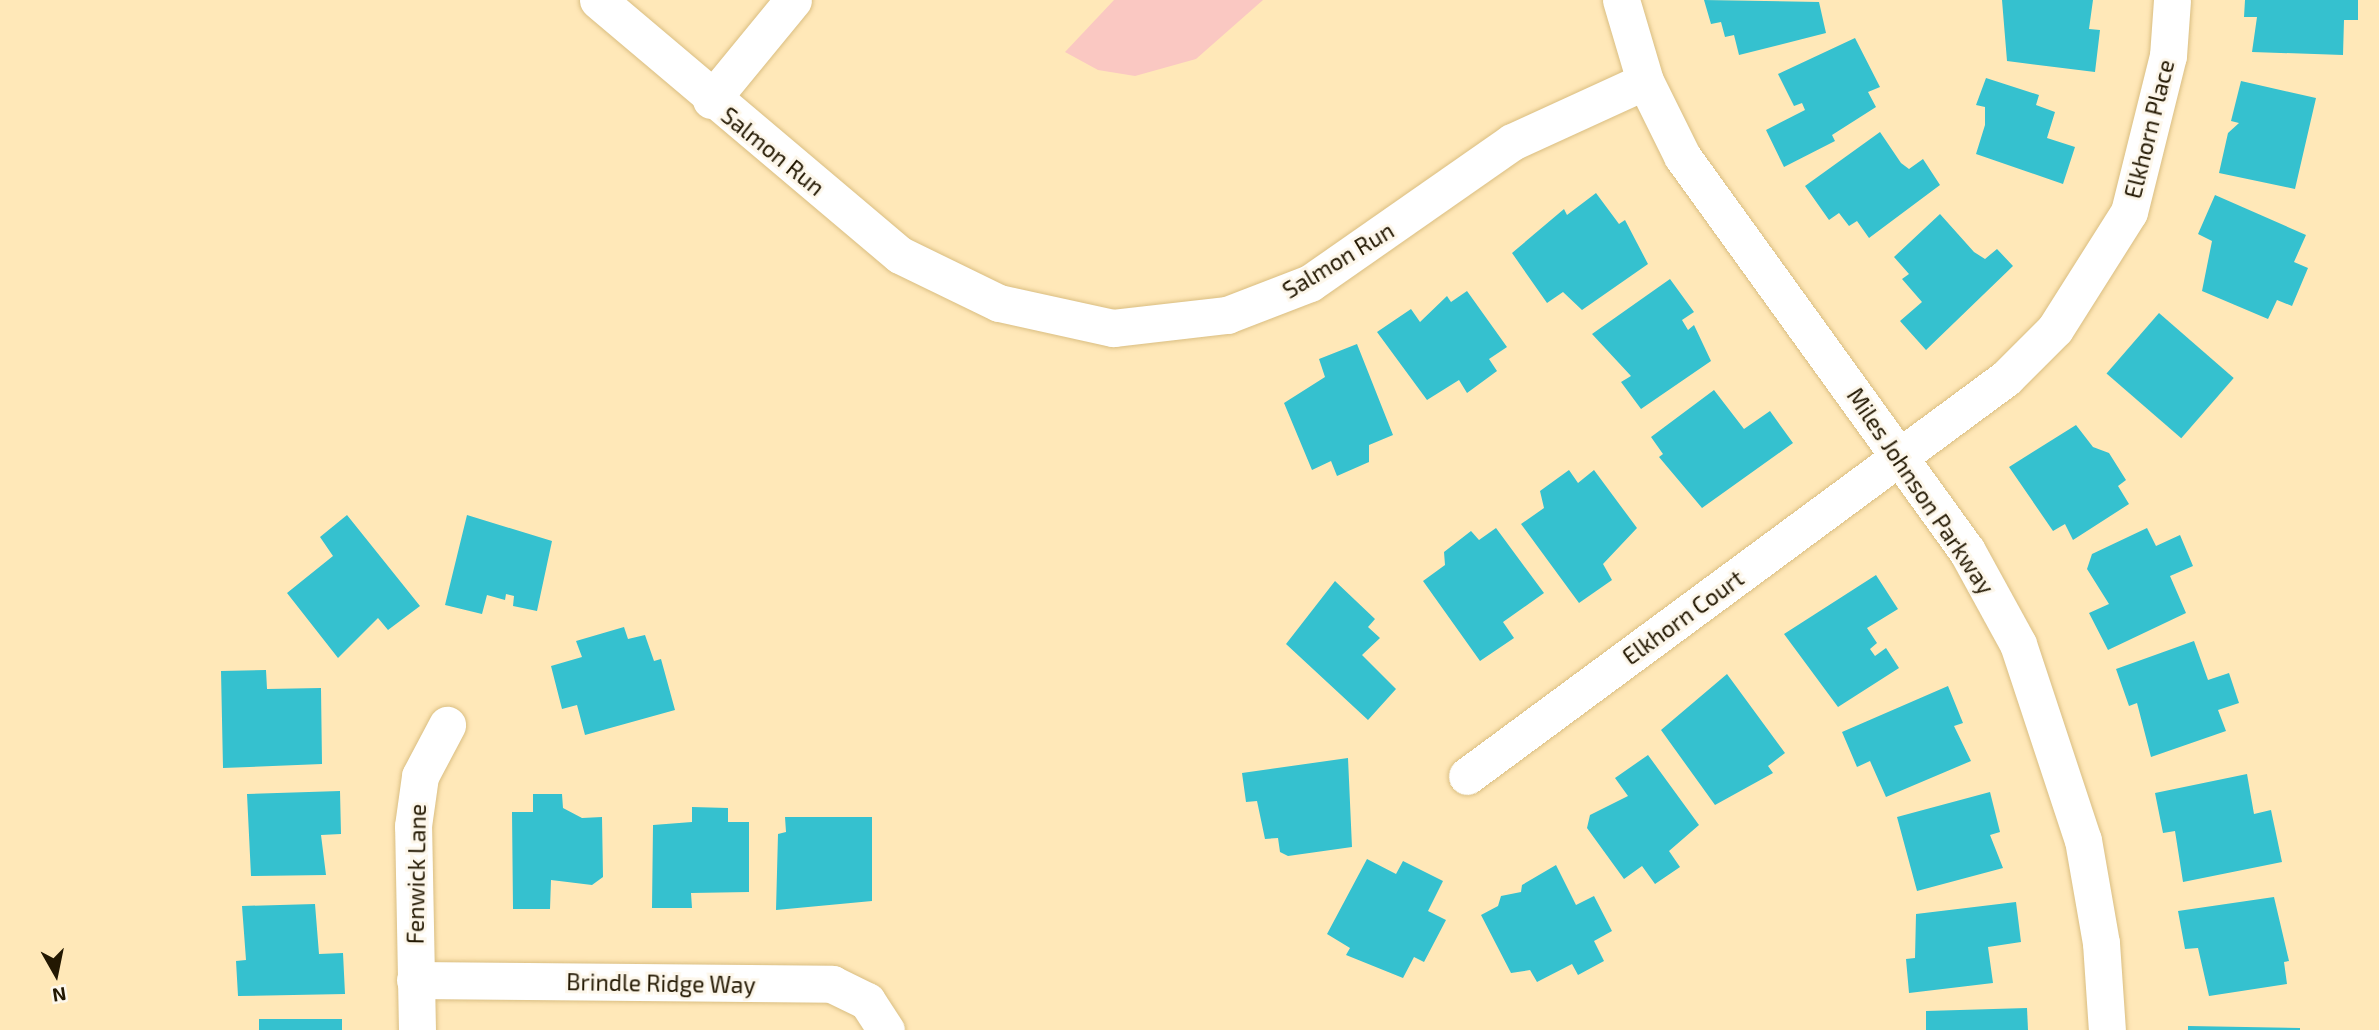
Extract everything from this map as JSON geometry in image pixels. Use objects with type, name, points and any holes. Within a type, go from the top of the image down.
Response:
[{"type":"street","name":"Salmon Run","points":[[598,0],[711,100],[900,255],[999,303],[1113,328],[1227,315],[1310,283],[1512,142],[1645,81]]},
{"type":"street","points":[[711,100],[793,0]]},
{"type":"street","name":"Miles Johnson Parkway","points":[[1621,0],[1645,81],[1682,156],[1719,211],[1967,551],[2018,644],[2062,761],[2094,891],[2107,1030]]},
{"type":"street","name":"Elkhorn Place","points":[[1899,457],[2032,354],[2113,243],[2149,151],[2172,0]]},
{"type":"street","name":"Elkhorn Court","points":[[1467,776],[1899,457]]},
{"type":"street","name":"Fenwick Lane","points":[[417,1030],[413,826],[420,776],[447,725]]},
{"type":"street","name":"Brindle Ridge Way","points":[[415,980],[832,984],[867,1001],[886,1030]]},
{"type":"shaded area","points":[[1114,0],[1263,0],[1196,59],[1135,76],[1098,70],[1065,52]]},
{"type":"building","points":[[1704,0],[1819,2],[1826,33],[1739,55],[1734,35],[1725,37],[1721,22],[1711,24]]},
{"type":"building","points":[[2002,0],[2093,0],[2089,29],[2100,30],[2095,72],[2007,61]]},
{"type":"building","points":[[2245,0],[2358,0],[2358,20],[2344,20],[2343,55],[2252,52],[2257,17],[2244,17]]},
{"type":"building","points":[[1855,38],[1880,87],[1868,92],[1876,107],[1832,135],[1835,141],[1784,167],[1766,130],[1805,110],[1802,103],[1794,106],[1778,74]]},
{"type":"building","points":[[1986,78],[2039,95],[2036,105],[2055,112],[2047,138],[2075,147],[2063,184],[1976,154],[1985,125],[1985,107],[1976,105]]},
{"type":"building","points":[[2241,81],[2316,98],[2295,189],[2219,173],[2228,133],[2239,123],[2231,121]]},
{"type":"building","points":[[1880,132],[1901,163],[1909,169],[1923,159],[1940,185],[1869,238],[1857,221],[1849,226],[1839,213],[1829,220],[1805,186]]},
{"type":"building","points":[[1596,193],[1619,224],[1625,220],[1648,264],[1582,310],[1563,292],[1547,303],[1512,253],[1564,209],[1567,215]]},
{"type":"building","points":[[2215,195],[2306,235],[2294,262],[2308,268],[2292,306],[2277,300],[2268,319],[2202,291],[2212,241],[2198,234]]},
{"type":"building","points":[[1940,214],[1974,252],[1985,259],[1997,249],[2013,266],[1926,350],[1900,321],[1922,302],[1902,279],[1909,274],[1894,257]]},
{"type":"building","points":[[1670,279],[1694,312],[1682,320],[1688,330],[1694,325],[1711,361],[1641,409],[1621,382],[1631,376],[1592,334]]},
{"type":"building","points":[[1467,291],[1507,347],[1489,359],[1497,371],[1467,393],[1459,380],[1427,400],[1377,332],[1411,309],[1420,322],[1447,296],[1451,302]]},
{"type":"building","points":[[2159,313],[2234,378],[2181,438],[2107,373]]},
{"type":"building","points":[[1357,344],[1393,435],[1369,445],[1369,462],[1337,476],[1331,461],[1312,470],[1284,403],[1325,377],[1319,359]]},
{"type":"building","points":[[1714,390],[1744,429],[1770,411],[1793,443],[1702,508],[1659,457],[1663,454],[1651,437]]},
{"type":"building","points":[[2076,425],[2093,447],[2109,453],[2126,480],[2118,486],[2129,504],[2073,540],[2065,524],[2053,531],[2009,467]]},
{"type":"building","points":[[1569,470],[1578,483],[1594,470],[1637,528],[1603,564],[1612,580],[1579,603],[1521,524],[1544,508],[1540,491]]},
{"type":"building","points":[[347,515],[420,606],[388,630],[378,618],[338,658],[287,593],[333,556],[320,537]]},
{"type":"building","points":[[467,515],[552,541],[537,611],[513,606],[514,596],[506,594],[505,600],[487,595],[482,614],[445,605]]},
{"type":"building","points":[[1496,528],[1544,593],[1503,622],[1514,638],[1480,661],[1423,581],[1445,565],[1444,552],[1471,531],[1479,540]]},
{"type":"building","points":[[2147,528],[2156,546],[2180,535],[2193,566],[2170,576],[2186,613],[2108,650],[2089,613],[2109,604],[2087,569],[2092,554]]},
{"type":"building","points":[[1876,575],[1898,609],[1867,628],[1877,643],[1870,649],[1875,656],[1886,648],[1899,668],[1838,707],[1784,634]]},
{"type":"building","points":[[1335,581],[1375,619],[1368,627],[1380,638],[1362,655],[1396,689],[1368,720],[1286,644]]},
{"type":"building","points":[[624,627],[628,639],[645,635],[654,661],[661,659],[675,710],[585,735],[577,705],[562,709],[551,666],[582,657],[576,641]]},
{"type":"building","points":[[2194,641],[2208,680],[2229,673],[2239,703],[2218,710],[2226,731],[2151,757],[2137,703],[2129,706],[2116,669]]},
{"type":"building","points":[[266,670],[267,689],[321,688],[322,764],[223,768],[221,671]]},
{"type":"building","points":[[1727,674],[1785,753],[1768,766],[1773,773],[1715,805],[1661,730]]},
{"type":"building","points":[[1948,686],[1963,723],[1954,726],[1971,761],[1886,797],[1870,761],[1857,767],[1842,732]]},
{"type":"building","points":[[1648,755],[1699,825],[1669,851],[1680,867],[1655,884],[1642,866],[1624,879],[1587,828],[1590,815],[1628,796],[1615,778]]},
{"type":"building","points":[[1348,758],[1352,847],[1288,856],[1280,852],[1278,838],[1265,839],[1257,801],[1246,802],[1242,773]]},
{"type":"building","points":[[2247,774],[2254,814],[2271,810],[2282,862],[2183,882],[2175,831],[2163,833],[2155,793]]},
{"type":"building","points":[[340,791],[341,834],[321,835],[326,875],[251,876],[247,794]]},
{"type":"building","points":[[1990,792],[2000,832],[1990,835],[2003,868],[1917,891],[1897,817]]},
{"type":"building","points":[[533,794],[562,794],[563,808],[582,818],[602,817],[603,877],[592,885],[551,880],[550,909],[513,909],[512,812],[533,812]]},
{"type":"building","points":[[692,807],[728,808],[728,822],[749,822],[749,892],[691,893],[692,908],[652,908],[653,825],[692,822]]},
{"type":"building","points":[[785,817],[872,817],[872,901],[776,910],[778,834],[786,832]]},
{"type":"building","points":[[1367,859],[1396,874],[1403,861],[1443,881],[1428,911],[1446,920],[1424,962],[1414,957],[1403,978],[1346,955],[1350,948],[1327,934]]},
{"type":"building","points":[[1556,865],[1576,905],[1594,896],[1612,931],[1594,941],[1604,961],[1578,975],[1572,964],[1537,982],[1530,970],[1511,973],[1481,915],[1498,906],[1501,896],[1521,892],[1522,885]]},
{"type":"building","points":[[2274,897],[2289,961],[2284,962],[2287,984],[2209,996],[2198,948],[2185,949],[2178,911]]},
{"type":"building","points":[[2016,902],[2021,942],[1988,947],[1993,983],[1909,993],[1906,959],[1915,958],[1916,914]]},
{"type":"building","points":[[315,904],[319,954],[343,953],[345,994],[238,996],[236,961],[246,960],[242,906]]},
{"type":"building","points":[[2027,1008],[2028,1030],[1926,1030],[1926,1011]]},
{"type":"building","points":[[259,1019],[342,1019],[342,1030],[259,1030]]},
{"type":"building","points":[[2188,1026],[2300,1028],[2300,1030],[2188,1030]]}]
